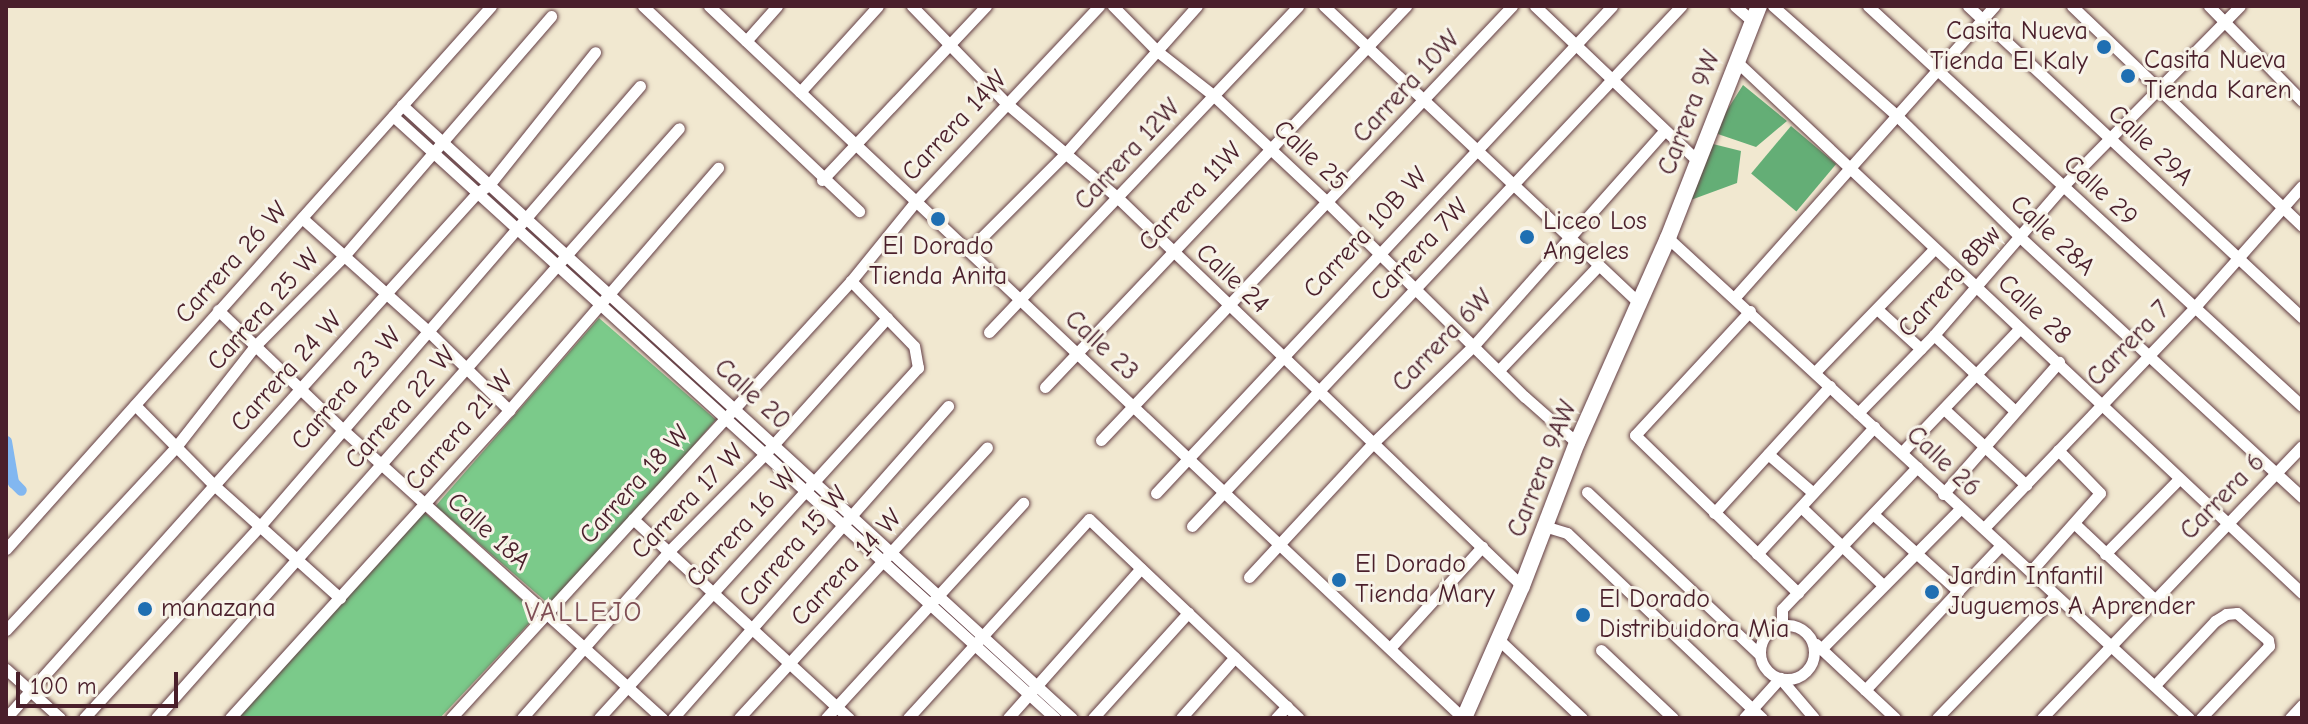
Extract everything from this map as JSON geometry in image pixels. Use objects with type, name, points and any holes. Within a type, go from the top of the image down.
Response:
[{"type":"main road","name":"Carrera 9W","points":[[1668,238],[1755,14]]},
{"type":"main road","name":"Carrera 9AW","points":[[1469,715],[1577,443],[1668,238]]},
{"type":"street","name":"Carrera 26 W","points":[[6,549],[491,6]]},
{"type":"street","points":[[643,6],[822,180],[859,211]]},
{"type":"street","name":"Calle 23","points":[[709,6],[1390,648],[1469,715]]},
{"type":"street","points":[[746,41],[777,6]]},
{"type":"street","points":[[800,92],[878,6]]},
{"type":"street","name":"Calle 24","points":[[912,6],[1006,103],[1118,198],[1522,586]]},
{"type":"street","points":[[822,180],[986,6]]},
{"type":"street","name":"Carrera 14W","points":[[851,281],[916,201],[1099,6]]},
{"type":"street","name":"Calle 25","points":[[1113,6],[1157,51],[1213,95],[1329,204],[1475,344],[1525,397],[1577,443]]},
{"type":"street","points":[[968,251],[1065,154],[1197,6]]},
{"type":"street","name":"Carrera 12W","points":[[989,332],[1298,6]]},
{"type":"street","points":[[1324,6],[1640,304]]},
{"type":"street","name":"Carrera 11W","points":[[1045,387],[1364,46],[1406,6]]},
{"type":"street","name":"Carrera 10W","points":[[1101,440],[1329,204],[1512,6]]},
{"type":"street","points":[[1535,6],[1698,161]]},
{"type":"street","name":"Carrera 10B W","points":[[1156,493],[1378,252],[1612,6]]},
{"type":"street","name":"Carrera 7W","points":[[1192,526],[1681,6]]},
{"type":"street","points":[[1735,6],[1755,14]]},
{"type":"street","name":"Calle 28A","points":[[1773,6],[1895,114],[2020,237],[2302,497]]},
{"type":"street","name":"Calle 29","points":[[1868,6],[2193,309],[2302,406]]},
{"type":"street","name":"Calle 29A","points":[[1968,6],[2302,318]]},
{"type":"street","points":[[1735,297],[1994,6]]},
{"type":"street","points":[[2072,6],[2156,90],[2302,226]]},
{"type":"street","points":[[2209,6],[2302,101]]},
{"type":"street","name":"Carrera 8Bw","points":[[1858,413],[1934,335],[1974,285],[2063,186],[2240,6]]},
{"type":"street","name":"Carrera 25 W","points":[[6,630],[175,448],[255,346],[344,256],[551,16]]},
{"type":"street","name":"Carrera 24 W","points":[[6,718],[477,193],[489,185],[595,52]]},
{"type":"street","name":"Calle 28","points":[[1736,61],[1934,249],[2059,362],[2178,480],[2302,593]]},
{"type":"street","name":"Carrera 23 W","points":[[84,718],[261,525],[341,428],[518,230],[640,86]]},
{"type":"street","name":"Calle 20","points":[[402,105],[734,408],[769,449]]},
{"type":"street","name":"Calle 20","points":[[393,116],[725,418],[769,449],[1033,690],[1072,718]]},
{"type":"street","name":"Carrera 22 W","points":[[156,718],[679,128]]},
{"type":"street","name":"Carrera 6W","points":[[1249,577],[1373,443],[1475,344],[1664,131]]},
{"type":"street","name":"Carrera 21 W","points":[[230,718],[509,410],[718,168]]},
{"type":"street","name":"Carrera 7","points":[[1984,528],[2193,309],[2302,186]]},
{"type":"street","points":[[302,218],[427,330],[509,410]]},
{"type":"street","name":"Calle 26","points":[[1668,238],[2189,718]]},
{"type":"street","points":[[1815,372],[1934,249]]},
{"type":"street","points":[[1500,369],[1598,266]]},
{"type":"street","points":[[851,281],[887,318]]},
{"type":"street","name":"Carrera 18 W","points":[[451,718],[851,281]]},
{"type":"street","points":[[1877,309],[1921,349]]},
{"type":"street","name":"Calle 18A","points":[[218,310],[299,390],[662,718]]},
{"type":"street","points":[[1750,311],[1635,431],[1636,439],[1798,593]]},
{"type":"street","name":"Carrera 16 W","points":[[599,718],[918,368],[914,346],[887,318]]},
{"type":"street","name":"Carrera 17 W","points":[[522,718],[669,551],[769,449],[887,318]]},
{"type":"street","points":[[1902,452],[2020,328]]},
{"type":"street","points":[[640,341],[649,331]]},
{"type":"street","points":[[1934,335],[2015,411]]},
{"type":"street","points":[[1943,494],[2059,362]]},
{"type":"street","points":[[677,375],[686,365]]},
{"type":"street","points":[[1714,513],[1830,386]]},
{"type":"street","points":[[135,405],[215,486],[340,598]]},
{"type":"street","name":"Carrera 15 W","points":[[673,718],[948,406]]},
{"type":"street","points":[[1944,409],[2026,485]]},
{"type":"street","points":[[1757,554],[1874,427]]},
{"type":"street","name":"Carrera 6","points":[[2042,718],[2302,446]]},
{"type":"street","name":"Carrera 14 W","points":[[739,718],[987,447]]},
{"type":"street","points":[[2031,571],[2075,524],[2100,490],[2058,450]]},
{"type":"street","points":[[1768,454],[1812,492]]},
{"type":"street","points":[[1782,625],[1782,609],[1917,467]]},
{"type":"street","points":[[2105,554],[2178,480]]},
{"type":"street","points":[[1587,492],[1759,654],[1766,670],[1780,678],[1814,718]]},
{"type":"street","points":[[826,718],[1023,503]]},
{"type":"street","points":[[1801,507],[1883,585]]},
{"type":"street","points":[[1780,678],[1793,679],[1804,674],[1811,665],[1817,645],[1960,509]]},
{"type":"street","points":[[1873,514],[1958,591]]},
{"type":"street","points":[[633,519],[849,718]]},
{"type":"street","points":[[908,718],[1089,519],[1299,718]]},
{"type":"street","points":[[2075,524],[2154,599]]},
{"type":"street","points":[[1544,526],[1567,533],[1748,713],[1762,718]]},
{"type":"street","points":[[1865,690],[2001,545]]},
{"type":"street","points":[[1390,648],[1482,547]]},
{"type":"street","points":[[1008,718],[1141,568]]},
{"type":"street","points":[[1937,718],[2055,596]]},
{"type":"street","points":[[1093,718],[1188,613]]},
{"type":"street","points":[[2155,685],[2226,614],[2237,613],[2268,640],[2266,652],[2201,718]]},
{"type":"street","points":[[1759,654],[1765,635],[1782,625],[1795,626],[1895,718]]},
{"type":"street","points":[[1497,638],[1582,718]]},
{"type":"street","points":[[1601,650],[1673,718]]},
{"type":"street","points":[[1181,718],[1235,657]]},
{"type":"street","points":[[6,669],[60,718]]},
{"type":"street","points":[[1748,713],[1780,678]]},
{"type":"street","name":"Calle 20","points":[[1033,690],[1055,718]]},
{"type":"street","points":[[2290,718],[2302,705]]},
{"type":"street","points":[[1276,718],[1287,706]]},
{"type":"street","points":[[459,708],[470,718]]},
{"type":"green space","points":[[1743,85],[1787,121],[1756,147],[1709,131],[1717,126]]},
{"type":"green space","points":[[1791,126],[1836,164],[1796,211],[1751,173]]},
{"type":"green space","points":[[1713,144],[1741,151],[1737,183],[1688,201]]},
{"type":"green space","points":[[599,318],[716,420],[553,608],[436,506]]},
{"type":"green space","points":[[423,511],[538,614],[440,718],[236,718]]},
{"type":"waterway","points":[[6,441],[13,482],[21,490]]},
{"type":"place","name":"Casita Nueva Tienda El Kaly","points":[[2104,47]]},
{"type":"place","name":"Casita Nueva Tienda Karen","points":[[2128,76]]},
{"type":"place","name":"El Dorado Tienda Anita","points":[[938,219]]},
{"type":"place","name":"Liceo Los Angeles","points":[[1527,237]]},
{"type":"place","name":"El Dorado Tienda Mary","points":[[1339,580]]},
{"type":"place","name":"Jardin Infantil Juguemos A Aprender","points":[[1932,592]]},
{"type":"place","name":"manazana","points":[[145,609]]},
{"type":"place","name":"El Dorado Distribuidora Mia","points":[[1583,615]]},
{"type":"district","name":"VALLEJO","points":[[584,612]]}]
